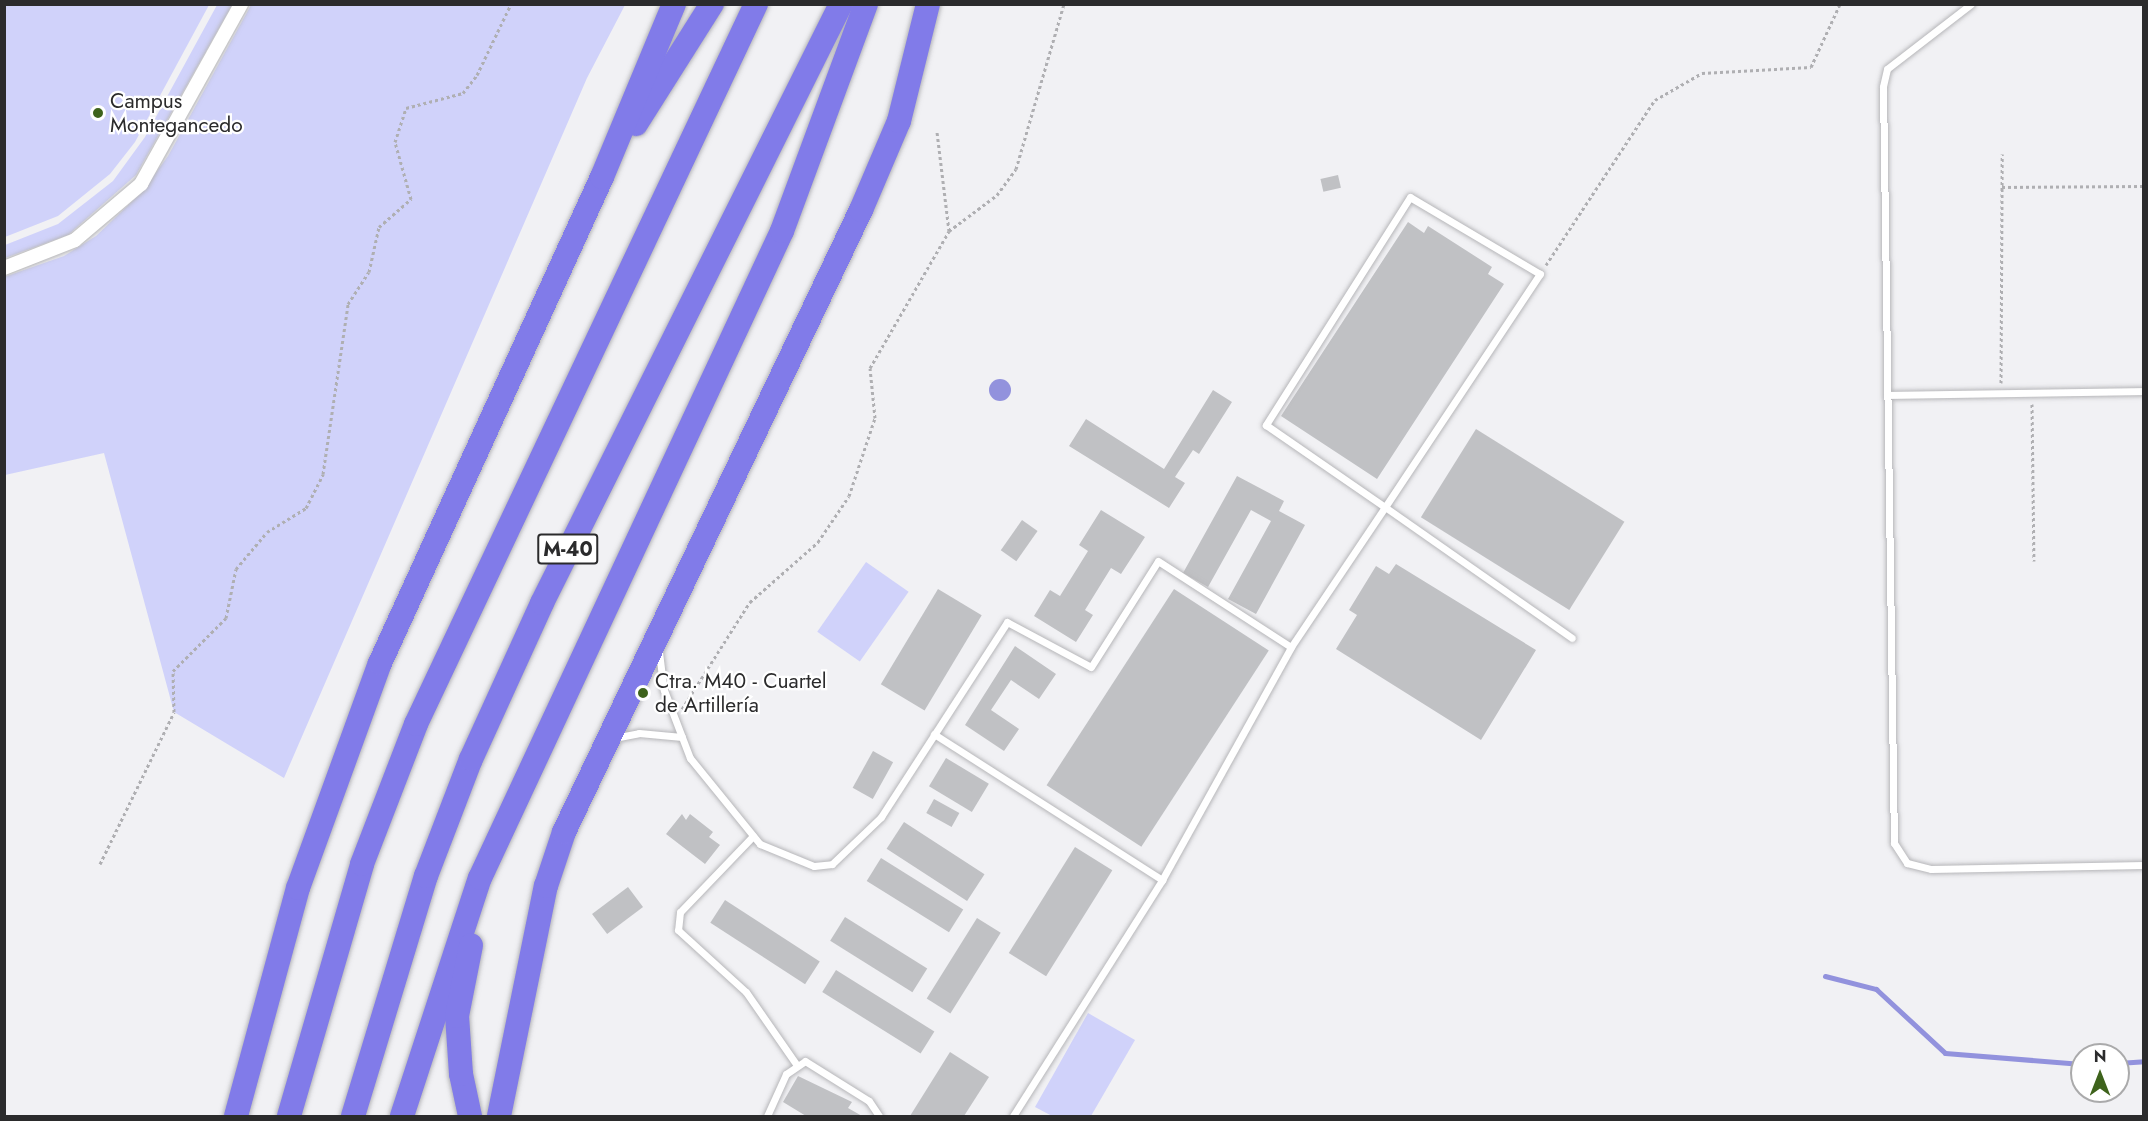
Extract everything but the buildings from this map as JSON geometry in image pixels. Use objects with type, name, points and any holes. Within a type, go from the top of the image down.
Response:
[{"type":"highway","points":[[236,1116],[298,888],[380,663],[602,177],[674,4]]},
{"type":"highway","points":[[602,177],[712,4]]},
{"type":"highway","name":"M-40","points":[[289,1116],[362,864],[416,724],[756,4]]},
{"type":"highway","name":"M-40","points":[[353,1116],[426,876],[471,759],[547,592],[840,4]]},
{"type":"highway","points":[[402,1116],[480,878],[490,864],[530,767],[782,231],[866,4]]},
{"type":"highway","points":[[501,1112],[546,886],[564,832],[866,201],[899,121],[928,4]]},
{"type":"highway","points":[[470,1116],[460,1074],[457,1016],[465,968],[493,883],[490,864]]},
{"type":"street","points":[[4,268],[75,240],[141,184],[241,4]]},
{"type":"lane","points":[[1971,4],[1960,8],[1887,69],[1885,78],[1894,843],[1907,863],[1931,869],[2144,865]]},
{"type":"lane","points":[[1013,1116],[1162,880],[1292,647],[1385,507],[1540,274],[1410,197],[1266,425],[1385,507],[1572,638]]},
{"type":"lane","points":[[1887,395],[2144,391]]},
{"type":"lane","points":[[657,636],[664,690],[690,758],[760,844],[814,866],[832,864],[881,818],[1007,622],[1091,667],[1158,561],[1292,647]]},
{"type":"lane","points":[[609,739],[639,733],[682,737]]},
{"type":"lane","points":[[934,734],[1162,880]]},
{"type":"lane","points":[[753,836],[681,912],[678,930],[746,992],[796,1064]]},
{"type":"lane","points":[[767,1116],[772,1099],[796,1064]]},
{"type":"lane","points":[[796,1064],[818,1065],[869,1101],[879,1116]]},
{"type":"path","points":[[100,864],[174,712],[173,671],[226,618],[236,569],[267,532],[306,508],[323,474],[348,304],[369,272],[379,227],[411,199],[395,142],[406,108],[463,93],[477,75],[511,4]]},
{"type":"path","points":[[676,721],[708,661],[750,602],[818,542],[849,496],[875,418],[870,368],[949,231],[997,195],[1016,169],[1064,4]]},
{"type":"path","points":[[1540,274],[1654,100],[1702,73],[1811,67],[1840,4]]},
{"type":"path","points":[[937,132],[949,231]]},
{"type":"path","points":[[2001,393],[2002,154]]},
{"type":"path","points":[[2002,187],[2144,186]]},
{"type":"path","points":[[2032,393],[2034,561]]},
{"type":"shaded area","name":"Campus Montegancedo","points":[[4,5],[209,5],[135,142],[110,174],[58,216],[5,237]]},
{"type":"shaded area","points":[[217,5],[232,5],[136,175],[68,235],[5,258],[5,245],[58,224],[113,181],[145,137]]},
{"type":"shaded area","points":[[251,5],[625,5],[587,78],[284,778],[174,712],[104,453],[5,475],[4,277],[64,256],[96,236],[141,193],[168,156]]},
{"type":"shaded area","points":[[866,562],[909,592],[860,661],[817,632]]},
{"type":"shaded area","points":[[1088,1013],[1135,1040],[1091,1116],[1052,1116],[1035,1107]]},
{"type":"water","points":[[1000,379],[1008,382],[1011,390],[1008,398],[1000,401],[992,398],[989,390],[992,382]]},
{"type":"waterway","points":[[1825,976],[1876,989],[1945,1053],[2070,1063]]},
{"type":"waterway","points":[[2130,1062],[2144,1061]]},
{"type":"place","name":"Campus Montegancedo","points":[[98,113]]},
{"type":"place","name":"Ctra. M40 - Cuartel de Artillería","points":[[643,693]]}]
